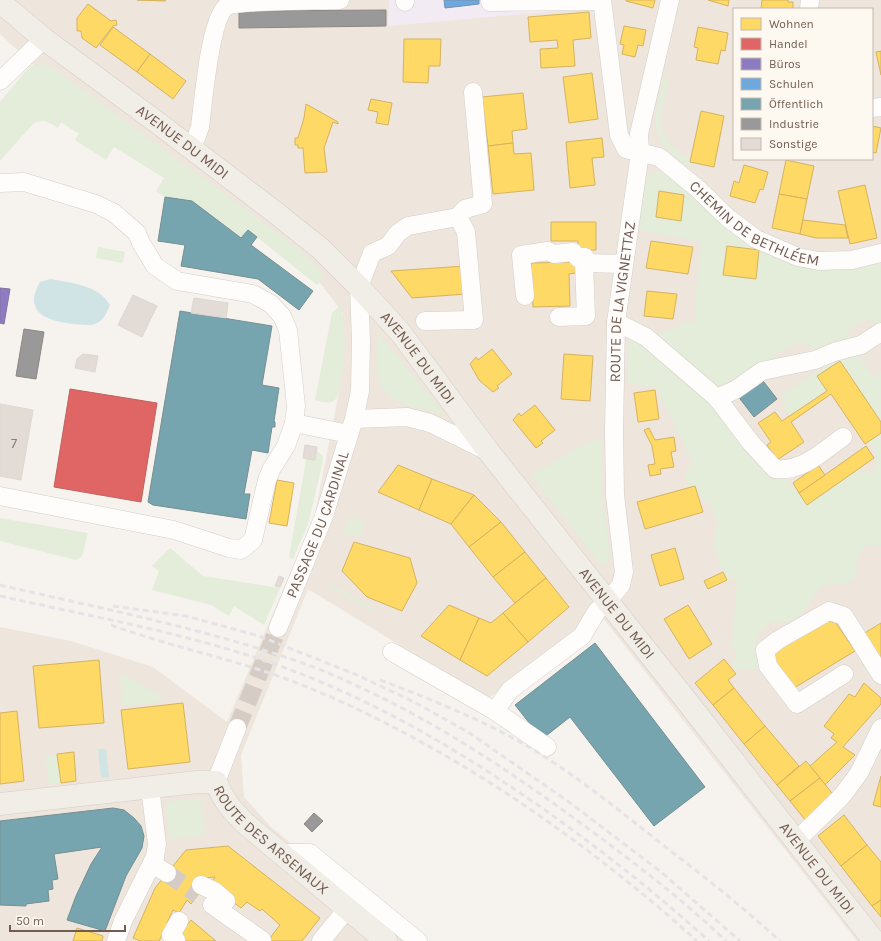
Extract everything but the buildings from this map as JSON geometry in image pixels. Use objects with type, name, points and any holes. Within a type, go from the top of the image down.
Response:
[{"type":"main road","name":"AVENUE DU MIDI","points":[[0,2],[44,39],[190,147],[322,249],[400,332],[489,452],[874,941]]},
{"type":"main road","name":"ROUTE DES ARSENAUX","points":[[0,804],[198,782],[216,782],[222,797],[231,810],[280,853],[386,941]]},
{"type":"street","points":[[190,147],[200,127],[214,32],[219,16],[226,7],[234,3],[253,1],[340,0]]},
{"type":"street","name":"ROUTE DE LA VIGNETTAZ","points":[[496,711],[510,690],[582,636],[597,611],[607,602],[621,584],[624,572],[615,495],[614,432],[616,322],[623,264],[640,153],[639,134],[670,0]]},
{"type":"street","points":[[490,2],[602,1]]},
{"type":"street","name":"CHEMIN DE BETHLÉEM","points":[[602,1],[619,135],[626,149],[658,158],[697,188],[728,218],[756,239],[798,257],[820,261],[846,260],[881,254]]},
{"type":"street","points":[[0,81],[44,39]]},
{"type":"street","points":[[359,288],[372,253],[388,246],[398,233],[408,226],[458,217],[465,209],[483,204],[473,92]]},
{"type":"street","points":[[0,183],[24,182],[96,204],[114,213],[137,233],[140,243],[155,266],[177,281],[253,294],[271,304],[282,316],[288,330],[296,406],[294,423],[286,446],[272,468],[267,480],[253,540],[241,550],[229,548],[174,530],[0,496]]},
{"type":"street","name":"AVENUE DU MIDI","points":[[425,321],[474,320],[466,232],[458,217]]},
{"type":"street","points":[[525,296],[521,255],[548,251],[554,254],[573,252],[578,258],[585,257],[586,316],[559,317]]},
{"type":"street","points":[[584,264],[623,264]]},
{"type":"street","name":"PASSAGE DU CARDINAL","points":[[278,628],[324,516],[360,391],[361,341],[359,288]]},
{"type":"street","points":[[616,322],[646,337],[717,398],[751,443],[775,470],[784,470],[804,465],[843,437]]},
{"type":"street","points":[[717,398],[735,390],[762,371],[815,360],[834,352],[860,345],[881,332]]},
{"type":"street","points":[[294,423],[351,426],[407,417],[430,423],[489,452]]},
{"type":"street","points":[[844,674],[797,704],[768,666],[765,650],[778,640],[829,611],[844,616],[881,675]]},
{"type":"street","points":[[392,652],[496,711],[547,747]]},
{"type":"street","points":[[216,782],[237,728]]},
{"type":"street","points":[[795,842],[842,796],[859,773],[881,728]]},
{"type":"street","points":[[116,941],[124,921],[152,864],[157,844],[150,787]]},
{"type":"street","points":[[280,853],[310,853],[418,941]]},
{"type":"street","points":[[152,864],[167,873]]},
{"type":"street","points":[[208,897],[262,940]]},
{"type":"street","points":[[321,941],[347,909]]},
{"type":"street","points":[[176,940],[171,935],[179,921]]},
{"type":"shaded area","points":[[0,0],[881,0],[881,941],[857,941],[599,613],[488,699],[308,589],[241,755],[244,797],[271,827],[410,941],[0,941],[0,627],[71,641],[153,667],[227,722],[315,514],[339,392],[343,313],[317,279],[39,70],[0,34]]},
{"type":"shaded area","points":[[389,0],[592,0],[593,8],[388,26]]},
{"type":"shaded area","points":[[51,279],[84,286],[99,293],[110,305],[105,316],[98,323],[87,325],[55,321],[40,314],[34,301],[35,293],[40,282]]},
{"type":"shaded area","points":[[98,749],[106,749],[109,777],[101,778]]},
{"type":"green space","points":[[42,64],[52,67],[275,231],[304,254],[325,275],[317,285],[248,230],[241,238],[192,201],[165,197],[156,191],[164,178],[114,147],[106,160],[75,140],[79,134],[61,122],[58,128],[43,121],[33,124],[0,161],[0,102],[30,66]]},
{"type":"green space","points":[[664,77],[669,78],[661,118],[662,127],[665,136],[671,144],[695,163],[692,167],[682,163],[674,156],[665,147],[660,138],[656,119]]},
{"type":"green space","points":[[662,172],[673,176],[723,221],[838,268],[881,262],[881,328],[878,330],[868,318],[848,330],[851,341],[819,353],[811,346],[804,343],[797,343],[790,345],[764,364],[741,374],[720,388],[705,382],[692,365],[655,333],[674,329],[687,321],[694,322],[701,241],[637,230],[645,181],[653,173]]},
{"type":"green space","points":[[98,247],[125,252],[123,263],[96,258]]},
{"type":"green space","points":[[341,305],[344,326],[345,356],[340,387],[335,400],[326,402],[315,400],[332,313]]},
{"type":"green space","points":[[378,333],[446,415],[406,405],[389,396],[383,389],[378,376]]},
{"type":"green space","points":[[628,338],[646,344],[705,394],[772,474],[789,480],[792,489],[807,494],[838,475],[853,472],[874,473],[876,456],[868,442],[881,433],[881,545],[866,545],[856,560],[858,574],[846,585],[824,585],[818,590],[805,609],[790,623],[773,622],[762,630],[754,649],[762,656],[760,669],[742,670],[731,664],[737,655],[731,648],[737,587],[734,577],[727,580],[713,547],[717,526],[712,507],[684,478],[692,461],[657,388],[628,383]]},
{"type":"green space","points":[[855,350],[874,378],[881,373],[881,422],[840,361],[817,376],[827,391],[790,416],[782,405],[786,402],[781,395],[838,358]]},
{"type":"green space","points":[[602,438],[602,498],[610,555],[607,564],[598,562],[531,475],[590,441]]},
{"type":"green space","points":[[317,451],[323,456],[323,461],[308,524],[293,559],[289,557],[306,460],[303,458],[315,460]]},
{"type":"green space","points":[[350,517],[363,520],[362,536],[342,535]]},
{"type":"green space","points":[[0,518],[88,533],[82,556],[76,560],[0,541]]},
{"type":"green space","points":[[170,548],[203,576],[280,588],[264,625],[234,606],[229,616],[211,605],[152,590],[159,571],[152,566]]},
{"type":"green space","points":[[332,584],[376,610],[374,613],[330,587]]},
{"type":"green space","points":[[123,674],[162,697],[162,702],[122,706],[120,675]]},
{"type":"green space","points":[[57,754],[61,783],[48,784],[45,756]]},
{"type":"green space","points":[[201,798],[205,835],[170,839],[165,802]]},
{"type":"tunnel","points":[[237,728],[278,628]]},
{"type":"tunnel","points":[[167,873],[198,895]]},
{"type":"railway","points":[[0,585],[155,620],[270,652],[308,665],[372,693],[454,737],[531,788],[582,824],[656,880],[726,941]]},
{"type":"railway","points":[[0,596],[140,626],[243,654],[313,679],[381,710],[447,746],[542,808],[627,872],[709,941]]},
{"type":"railway","points":[[113,606],[186,616],[259,636],[357,675],[414,702],[468,732],[569,802],[661,872],[740,941]]},
{"type":"railway","points":[[111,625],[159,641],[279,676],[355,708],[408,735],[459,764],[510,796],[559,830],[607,866],[697,941]]},
{"type":"railway","points":[[380,680],[478,720],[515,739],[551,761],[602,797],[739,905],[780,941]]}]
